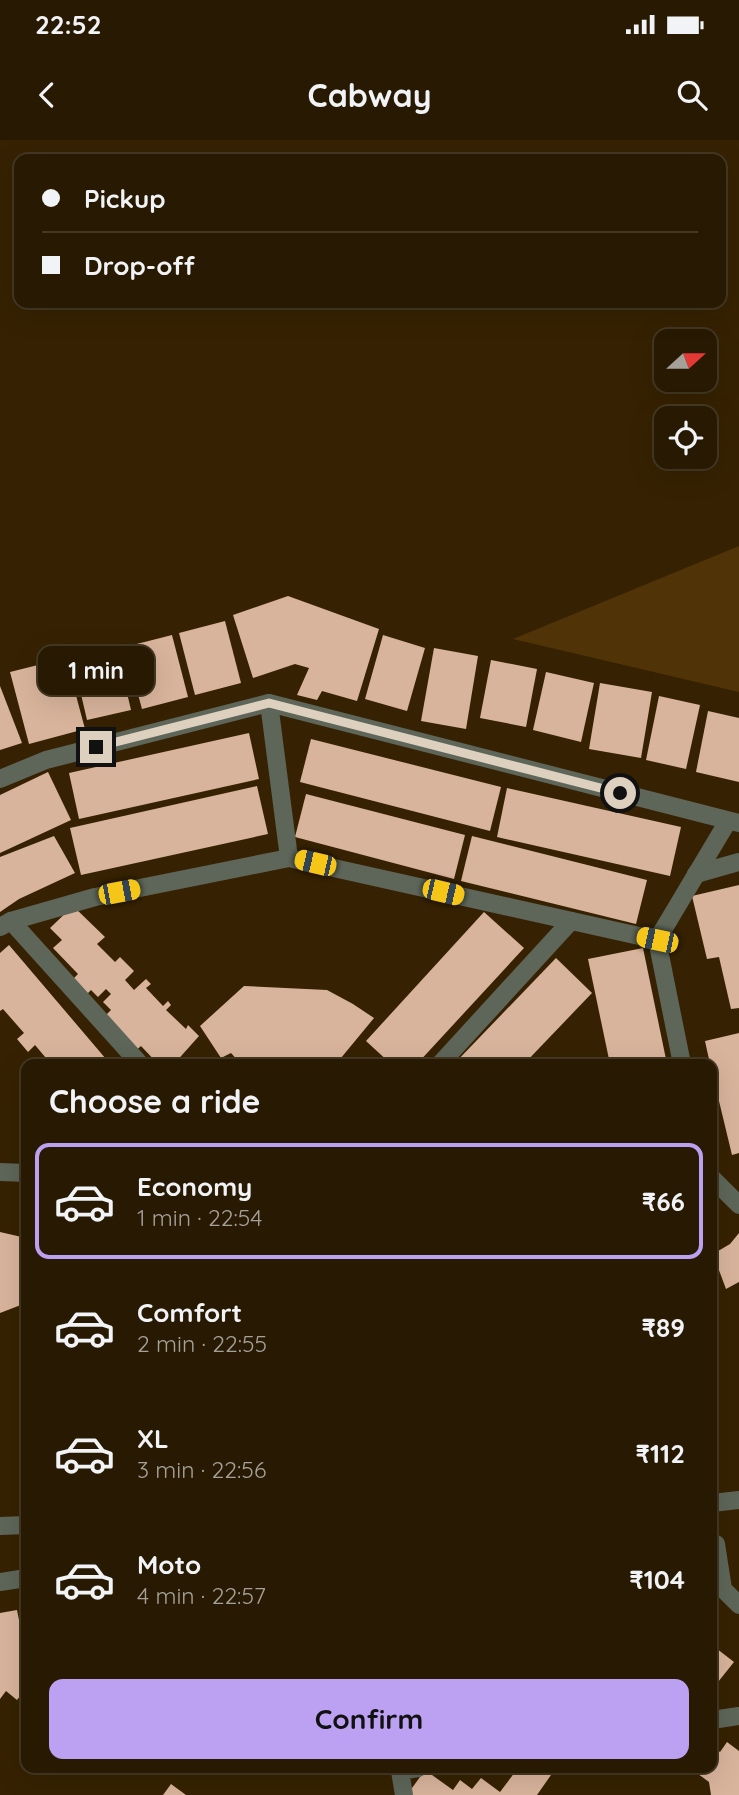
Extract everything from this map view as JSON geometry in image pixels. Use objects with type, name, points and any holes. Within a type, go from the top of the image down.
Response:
[{"type":"street","points":[[0,779],[46,760],[269,703],[734,822],[696,874],[657,940],[681,1059]]},
{"type":"street","points":[[269,703],[289,858]]},
{"type":"street","points":[[135,1059],[5,924],[95,897],[289,858],[657,940]]},
{"type":"street","points":[[696,874],[739,862]]},
{"type":"street","points":[[445,1059],[571,921]]},
{"type":"street","points":[[0,1172],[21,1173]]},
{"type":"street","points":[[717,1183],[739,1205]]},
{"type":"street","points":[[717,1502],[739,1500]]},
{"type":"street","points":[[0,1526],[21,1525]]},
{"type":"street","points":[[717,1550],[723,1589],[739,1605]]},
{"type":"street","points":[[0,1582],[21,1579]]},
{"type":"street","points":[[717,1719],[739,1716]]},
{"type":"street","points":[[400,1773],[404,1795]]},
{"type":"shaded area","points":[[739,546],[739,692],[513,639]]},
{"type":"building","points":[[288,596],[379,629],[357,701],[322,691],[317,700],[297,695],[309,668],[295,664],[253,678],[233,615]]},
{"type":"building","points":[[225,621],[241,683],[195,695],[179,633]]},
{"type":"building","points":[[172,635],[188,697],[142,709],[125,647]]},
{"type":"building","points":[[383,635],[425,648],[407,711],[365,699]]},
{"type":"building","points":[[434,648],[478,656],[466,729],[421,721]]},
{"type":"building","points":[[117,650],[131,710],[87,720],[73,660]]},
{"type":"building","points":[[66,658],[85,729],[29,744],[10,672]]},
{"type":"building","points":[[491,660],[537,669],[526,727],[480,718]]},
{"type":"building","points":[[546,672],[594,683],[581,742],[533,730]]},
{"type":"building","points":[[600,683],[652,692],[641,758],[589,749]]},
{"type":"building","points":[[0,686],[22,743],[0,750]]},
{"type":"building","points":[[659,696],[700,705],[686,769],[646,760]]},
{"type":"building","points":[[708,711],[739,718],[739,782],[696,772]]},
{"type":"building","points":[[249,733],[259,779],[79,819],[69,773]]},
{"type":"building","points":[[311,739],[501,787],[490,831],[300,782]]},
{"type":"building","points":[[48,772],[71,820],[0,853],[0,795]]},
{"type":"building","points":[[257,786],[268,834],[81,875],[70,828]]},
{"type":"building","points":[[507,788],[681,827],[670,876],[497,837]]},
{"type":"building","points":[[306,794],[465,835],[454,879],[295,837]]},
{"type":"building","points":[[54,836],[75,873],[19,899],[0,912],[0,857]]},
{"type":"building","points":[[472,836],[647,880],[636,924],[461,881]]},
{"type":"building","points":[[739,885],[739,1008],[731,1009],[719,957],[707,959],[692,896]]},
{"type":"building","points":[[73,906],[105,937],[97,944],[115,962],[120,957],[134,971],[125,980],[134,990],[146,979],[151,984],[146,988],[163,1006],[168,1001],[171,1005],[166,1010],[186,1029],[188,1025],[199,1036],[178,1059],[153,1059],[141,1046],[134,1052],[102,1019],[111,1010],[103,1002],[111,994],[106,989],[98,997],[91,990],[86,995],[71,981],[78,974],[53,948],[62,940],[50,928]]},
{"type":"building","points":[[484,912],[524,948],[422,1059],[386,1059],[366,1041]]},
{"type":"building","points":[[9,945],[106,1059],[47,1059],[35,1045],[28,1052],[17,1039],[24,1033],[3,1009],[0,1011],[0,953]]},
{"type":"building","points":[[643,948],[666,1059],[609,1059],[588,959]]},
{"type":"building","points":[[556,958],[592,993],[529,1059],[459,1059]]},
{"type":"building","points":[[244,986],[327,990],[374,1018],[340,1059],[236,1059],[231,1053],[221,1058],[200,1026]]},
{"type":"building","points":[[739,1033],[739,1153],[732,1155],[717,1093],[717,1059],[709,1059],[705,1041]]},
{"type":"building","points":[[0,1232],[21,1237],[21,1305],[0,1313]]},
{"type":"building","points":[[739,1233],[739,1282],[726,1289],[717,1265],[717,1252],[730,1244]]},
{"type":"building","points":[[17,1610],[21,1625],[21,1695],[17,1700],[6,1691],[0,1699],[0,1613]]},
{"type":"building","points":[[717,1649],[734,1662],[717,1683]]},
{"type":"building","points":[[727,1742],[739,1751],[739,1795],[711,1795],[709,1782],[697,1773],[717,1773],[717,1750],[720,1752]]},
{"type":"building","points":[[423,1773],[429,1773],[453,1790],[460,1780],[472,1789],[481,1778],[500,1792],[514,1773],[551,1775],[537,1795],[407,1795]]},
{"type":"building","points":[[171,1784],[186,1795],[163,1795]]},
{"type":"route","points":[[96,747],[269,703],[620,793]]}]
